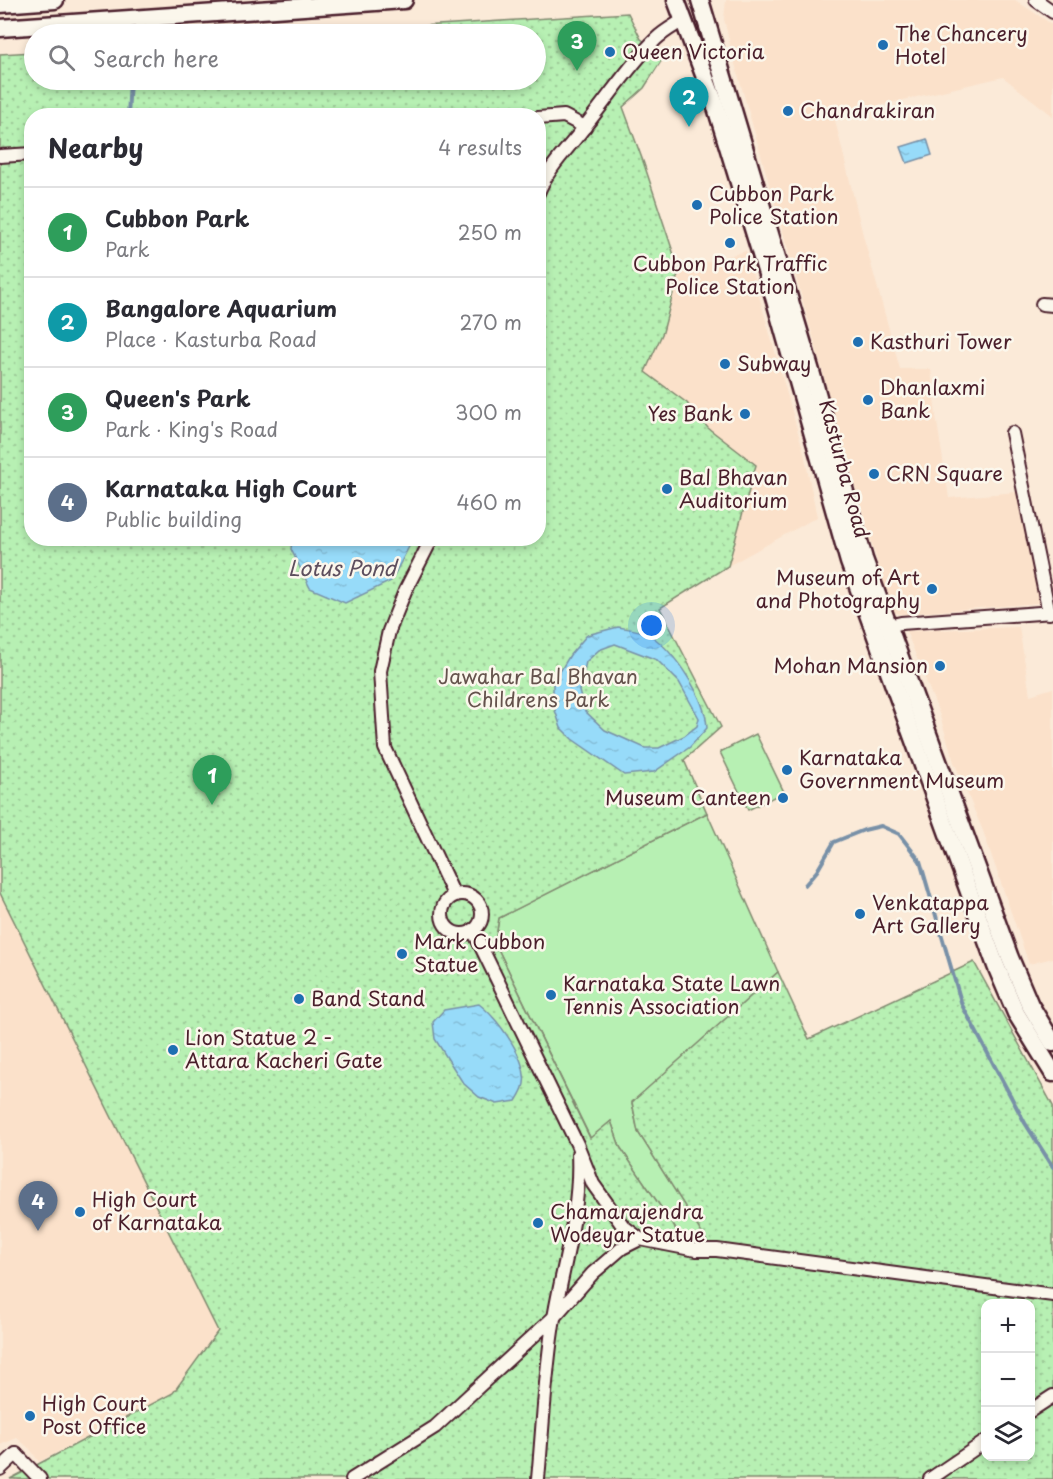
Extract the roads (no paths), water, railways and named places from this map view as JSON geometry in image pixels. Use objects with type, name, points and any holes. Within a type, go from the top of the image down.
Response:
[{"type":"main road","points":[[0,4],[55,0]]},
{"type":"main road","points":[[58,24],[404,0]]},
{"type":"main road","name":"Kasturba Road","points":[[676,0],[716,104],[777,307],[849,562],[996,966],[1016,1013],[1053,1073]]},
{"type":"main road","name":"Kasturba Road","points":[[700,0],[810,368],[855,531],[1010,957],[1030,1005],[1053,1043]]},
{"type":"main road","points":[[0,28],[24,26]]},
{"type":"street","points":[[1036,0],[1053,12]]},
{"type":"street","points":[[546,178],[571,142],[585,128],[617,85],[657,38],[683,20]]},
{"type":"street","points":[[546,117],[564,116],[585,128]]},
{"type":"street","points":[[0,156],[24,154]]},
{"type":"street","points":[[888,626],[901,623],[1051,612],[1012,433]]},
{"type":"street","points":[[428,546],[405,591],[389,631],[380,671],[384,737],[385,748],[454,896]]},
{"type":"street","points":[[469,895],[476,899],[481,908],[481,921],[473,930],[462,933],[448,928],[442,914],[448,900],[454,896],[469,895]]},
{"type":"street","points":[[473,930],[577,1144],[593,1184],[623,1226],[640,1239],[696,1250],[717,1250],[1053,1295]]},
{"type":"street","points":[[538,1479],[554,1317],[568,1258],[575,1212],[577,1144]]},
{"type":"street","points":[[352,1479],[435,1428],[554,1317],[593,1273],[622,1248],[640,1239]]},
{"type":"street","points":[[1035,1408],[1053,1396]]},
{"type":"street","points":[[930,1479],[981,1445]]},
{"type":"street","points":[[0,1457],[16,1454]]},
{"type":"street","points":[[0,1469],[16,1454]]},
{"type":"street","points":[[16,1454],[40,1479]]},
{"type":"water","points":[[927,139],[932,155],[907,163],[901,147]]},
{"type":"water","name":"Lotus Pond","points":[[291,546],[409,546],[391,581],[345,603],[310,588]]},
{"type":"water","points":[[618,627],[647,633],[669,652],[695,690],[701,703],[707,728],[690,747],[654,772],[624,775],[572,739],[561,728],[553,704],[553,683],[570,655],[587,635]],"holes":[[[615,644],[657,660],[679,682],[699,718],[697,726],[684,736],[659,748],[645,748],[605,730],[584,710],[579,691],[586,662],[599,650]]]},
{"type":"water","points":[[479,1004],[501,1027],[519,1056],[524,1082],[516,1101],[497,1104],[479,1097],[463,1083],[435,1039],[433,1022],[444,1010]]},
{"type":"waterway","points":[[128,108],[129,90]]},
{"type":"waterway","points":[[805,885],[817,871],[834,842],[881,826],[899,834],[920,861],[962,1005],[1025,1123],[1053,1167]]},
{"type":"place","name":"The Chancery Hotel","points":[[883,45]]},
{"type":"place","name":"Queen Victoria","points":[[610,52]]},
{"type":"place","name":"Queen's Park","points":[[577,71]]},
{"type":"place","name":"Chandrakiran","points":[[788,111]]},
{"type":"place","name":"Bangalore Aquarium","points":[[689,127]]},
{"type":"place","name":"Cubbon Park Police Station","points":[[697,205]]},
{"type":"place","name":"Cubbon Park Traffic Police Station","points":[[730,243]]},
{"type":"place","name":"Kasthuri Tower","points":[[858,342]]},
{"type":"place","name":"Subway","points":[[725,364]]},
{"type":"place","name":"Dhanlaxmi Bank","points":[[868,400]]},
{"type":"place","name":"Yes Bank","points":[[745,414]]},
{"type":"place","name":"CRN Square","points":[[874,474]]},
{"type":"place","name":"Bal Bhavan Auditorium","points":[[667,489]]},
{"type":"place","name":"Museum of Art and Photography","points":[[932,589]]},
{"type":"place","name":"Mohan Mansion","points":[[940,666]]},
{"type":"place","name":"Karnataka Government Museum","points":[[787,770]]},
{"type":"place","name":"Museum Canteen","points":[[783,798]]},
{"type":"place","name":"Cubbon Park","points":[[212,805]]},
{"type":"place","name":"Venkatappa Art Gallery","points":[[860,914]]},
{"type":"place","name":"Mark Cubbon Statue","points":[[402,954]]},
{"type":"place","name":"Karnataka State Lawn Tennis Association","points":[[551,995]]},
{"type":"place","name":"Band Stand","points":[[299,999]]},
{"type":"place","name":"Lion Statue 2 - Attara Kacheri Gate","points":[[173,1050]]},
{"type":"place","name":"High Court of Karnataka","points":[[80,1212]]},
{"type":"place","name":"Chamarajendra Wodeyar Statue","points":[[538,1223]]},
{"type":"place","name":"Karnataka High Court","points":[[38,1231]]},
{"type":"place","name":"High Court Post Office","points":[[30,1416]]},
{"type":"park label","name":"Jawahar Bal Bhavan Childrens Park","points":[[538,688]]}]
